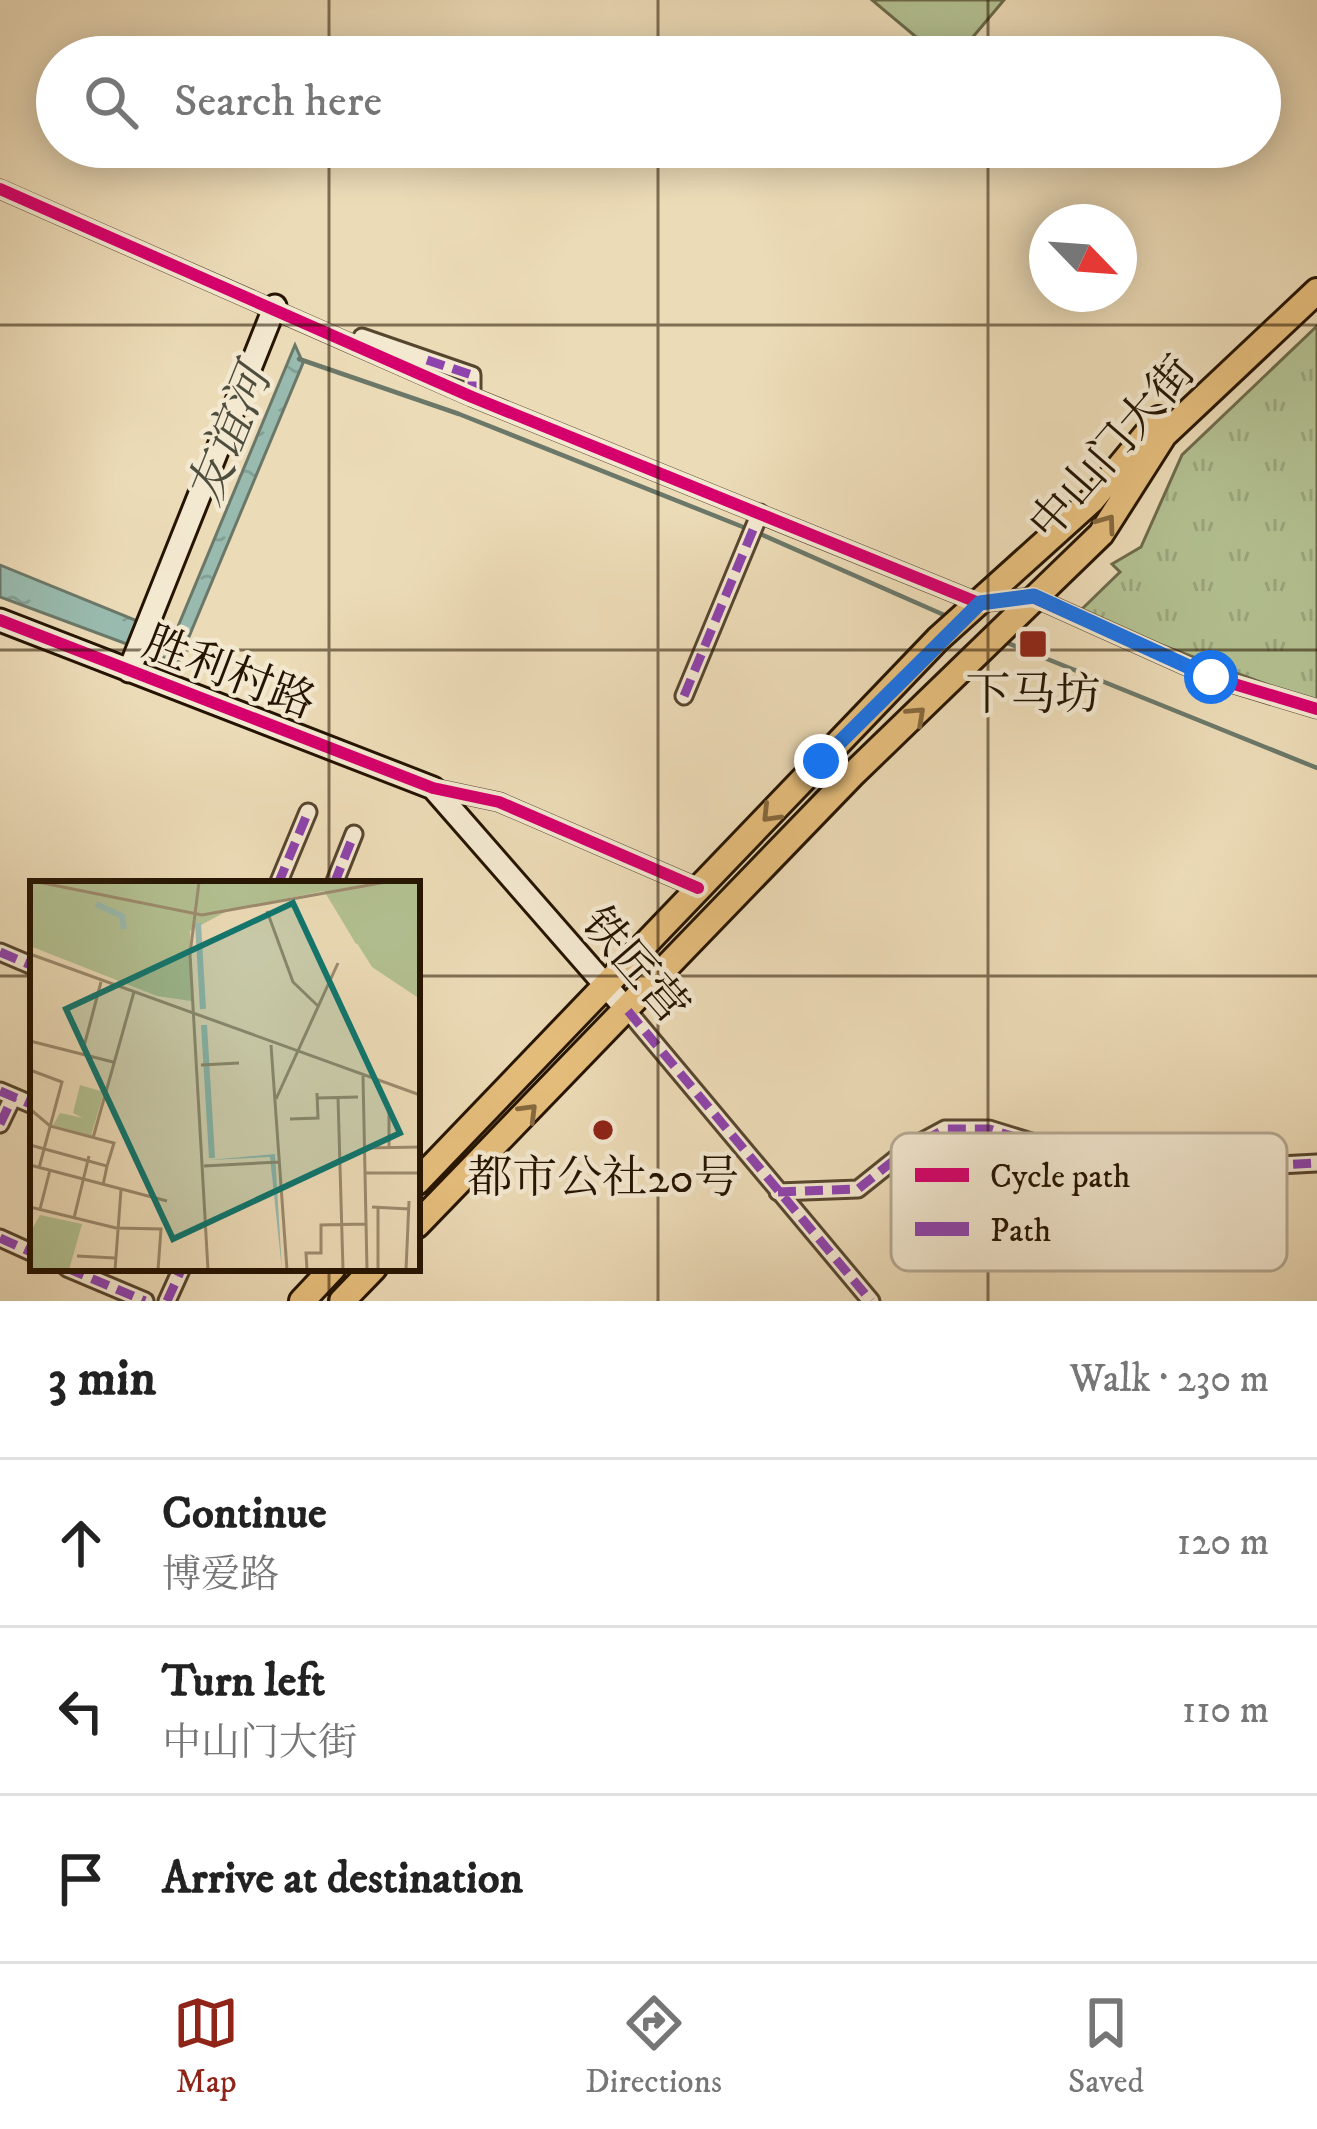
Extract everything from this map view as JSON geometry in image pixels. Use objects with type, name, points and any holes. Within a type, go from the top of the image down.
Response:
[{"type":"main road","name":"中山门大街","points":[[420,1179],[938,639],[1092,500],[1158,420],[1317,272]]},
{"type":"main road","name":"中山门大街","points":[[420,1222],[852,776],[1015,624],[1034,596],[1102,534],[1163,435],[1317,291]]},
{"type":"main road","points":[[302,1301],[330,1271]]},
{"type":"main road","points":[[342,1301],[371,1271]]},
{"type":"street","points":[[0,189],[758,518],[980,603],[1034,596],[1211,677],[1317,710]]},
{"type":"street","points":[[132,662],[274,306]]},
{"type":"street","points":[[684,696],[758,518]]},
{"type":"street","name":"胜利村路","points":[[0,620],[132,662],[434,788]]},
{"type":"street","points":[[434,788],[499,802],[698,888]]},
{"type":"street","name":"铁匠营","points":[[434,788],[871,1301]]},
{"type":"street","points":[[279,881],[308,812]]},
{"type":"street","points":[[335,881],[354,834]]},
{"type":"street","points":[[0,952],[30,965]]},
{"type":"street","points":[[0,1124],[6,1094]]},
{"type":"street","points":[[937,1133],[945,1129],[1002,1133]]},
{"type":"street","points":[[778,1192],[858,1189],[891,1162]]},
{"type":"street","points":[[1287,1165],[1317,1163]]},
{"type":"street","points":[[0,1238],[30,1252]]},
{"type":"street","points":[[75,1271],[145,1301]]},
{"type":"street","points":[[167,1301],[181,1271]]},
{"type":"green space","points":[[872,0],[1004,0],[974,36],[915,36]]},
{"type":"green space","points":[[1317,326],[1317,703],[1105,624],[1082,609],[1120,572],[1112,564],[1141,547],[1182,455]]},
{"type":"water","points":[[295,345],[303,363],[178,663],[0,597],[0,565],[174,636]]},
{"type":"waterway","name":"友谊河","points":[[299,359],[459,414],[748,529]]},
{"type":"waterway","name":"友谊河","points":[[758,533],[951,618]]},
{"type":"waterway","name":"友谊河","points":[[1005,642],[1317,768]]},
{"type":"marked path","points":[[427,360],[472,375],[472,397]]},
{"type":"marked path","points":[[684,696],[760,513]]},
{"type":"marked path","points":[[279,881],[308,812]]},
{"type":"marked path","points":[[335,881],[354,834]]},
{"type":"marked path","points":[[0,952],[30,965]]},
{"type":"marked path","points":[[628,1011],[871,1301]]},
{"type":"marked path","points":[[0,1091],[30,1104]]},
{"type":"marked path","points":[[0,1124],[13,1097]]},
{"type":"marked path","points":[[938,1133],[945,1129],[1002,1133]]},
{"type":"marked path","points":[[778,1192],[858,1189],[891,1163]]},
{"type":"marked path","points":[[1287,1165],[1317,1163]]},
{"type":"marked path","points":[[0,1238],[30,1252]]},
{"type":"marked path","points":[[74,1271],[145,1301]]},
{"type":"marked path","points":[[167,1301],[181,1271]]},
{"type":"cycle path","points":[[0,189],[472,397],[979,603],[1033,597],[1211,677],[1317,709]]},
{"type":"cycle path","points":[[0,620],[433,788],[499,802],[698,888]]},
{"type":"place","name":"下马坊","points":[[1033,644]]},
{"type":"place","name":"都市公社20号","points":[[603,1130]]},
{"type":"route","points":[[821,761],[938,639],[980,603],[1034,596],[1075,619],[1211,677]]}]
